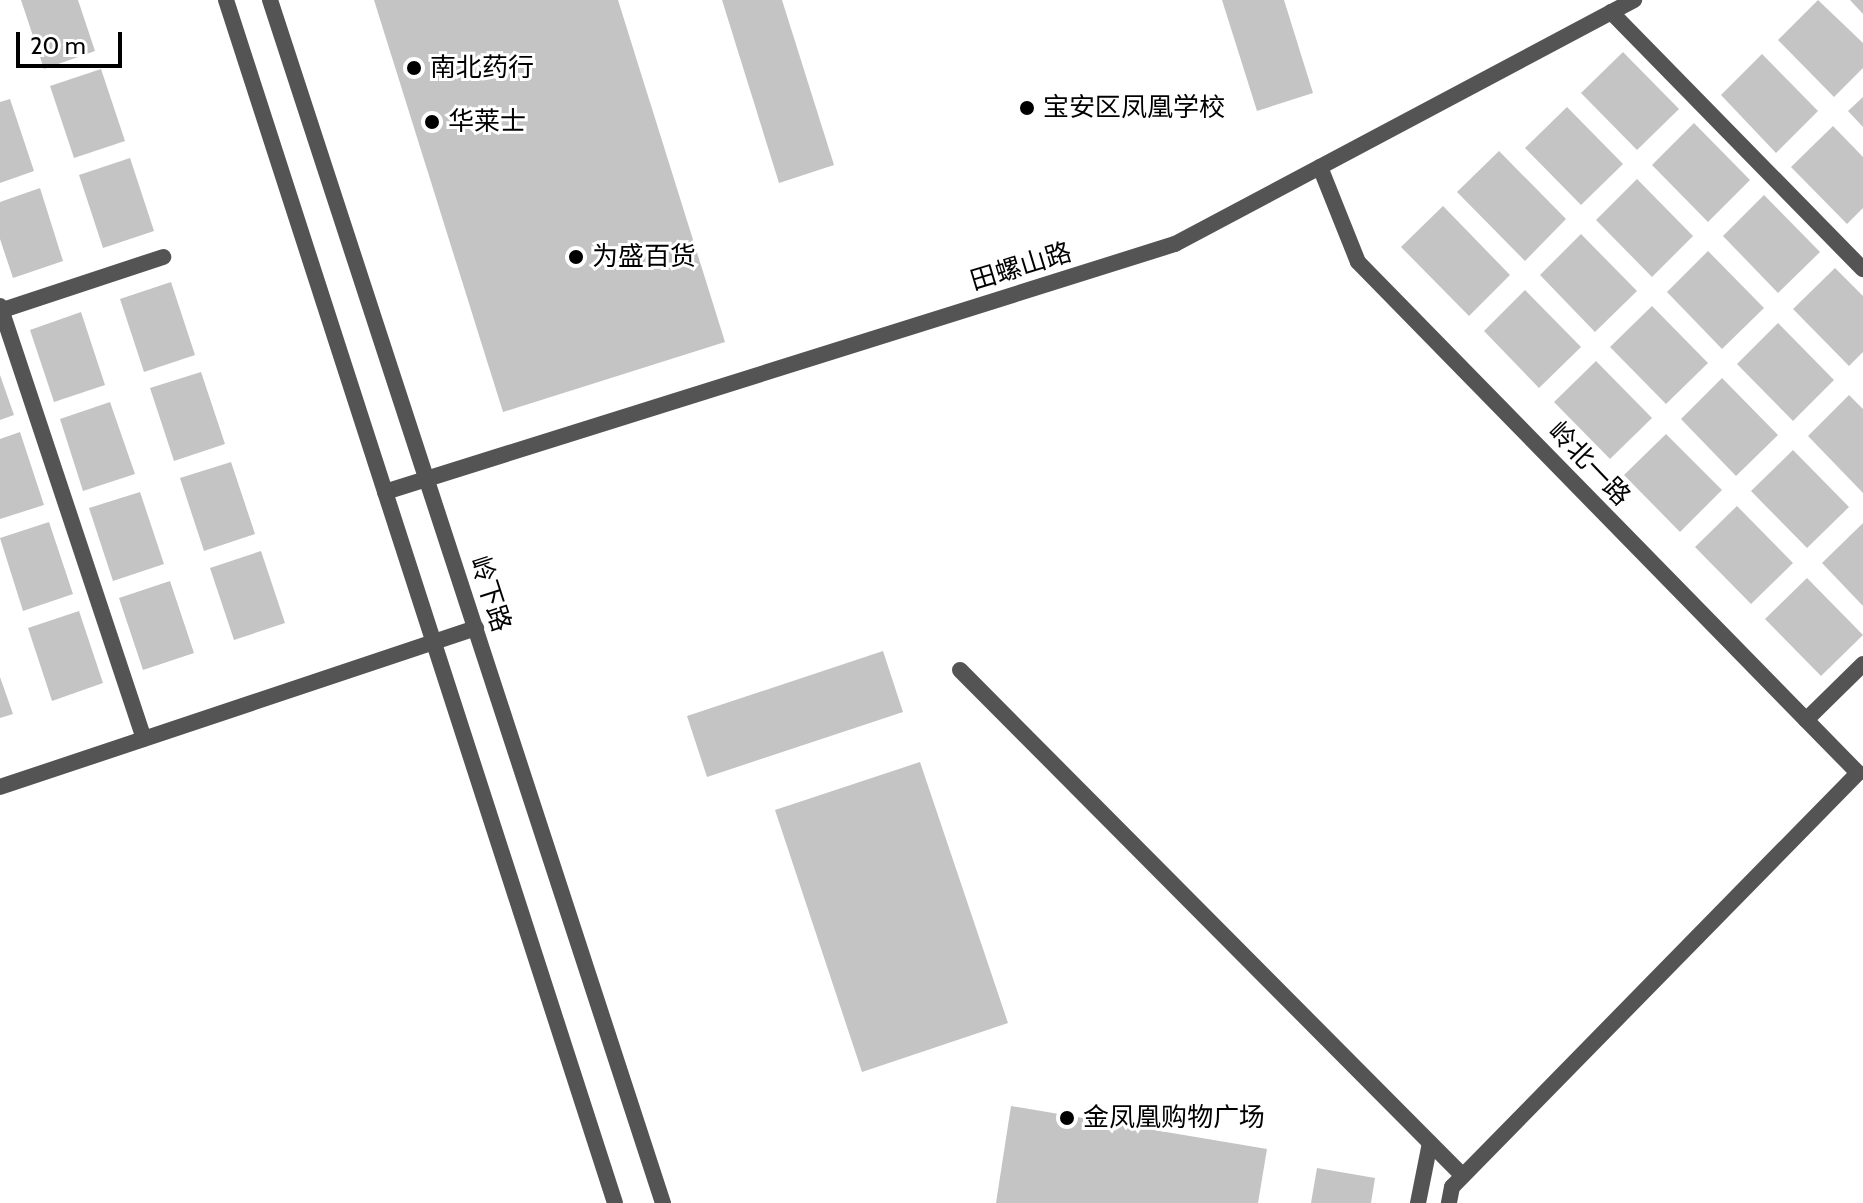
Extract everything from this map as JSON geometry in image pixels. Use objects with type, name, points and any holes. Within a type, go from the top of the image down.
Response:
[{"type":"street","points":[[226,0],[615,1203]]},
{"type":"street","name":"岭下路","points":[[270,0],[663,1203]]},
{"type":"street","name":"田螺山路","points":[[385,492],[1175,244],[1634,0]]},
{"type":"street","points":[[1611,12],[1863,269]]},
{"type":"street","name":"岭北一路","points":[[1320,167],[1358,262],[1858,773],[1454,1189]]},
{"type":"street","points":[[144,739],[0,309],[163,257]]},
{"type":"street","points":[[0,787],[476,628]]},
{"type":"street","points":[[1806,720],[1863,664]]},
{"type":"street","points":[[960,670],[1430,1143],[1454,1189]]},
{"type":"street","points":[[1418,1203],[1430,1143]]},
{"type":"building","points":[[21,0],[78,0],[95,51],[44,69]]},
{"type":"building","name":"为盛百货","points":[[374,0],[618,0],[725,342],[503,412]]},
{"type":"building","points":[[722,0],[782,0],[834,165],[779,183]]},
{"type":"building","points":[[1222,0],[1284,0],[1313,93],[1257,111]]},
{"type":"building","points":[[1818,0],[1863,43],[1863,68],[1834,97],[1778,40]]},
{"type":"building","points":[[1850,0],[1863,0],[1863,14]]},
{"type":"building","points":[[1623,52],[1679,109],[1637,150],[1581,93]]},
{"type":"building","points":[[1762,54],[1818,111],[1776,153],[1721,95]]},
{"type":"building","points":[[101,69],[125,141],[74,158],[50,86]]},
{"type":"building","points":[[1863,97],[1863,127],[1848,111]]},
{"type":"building","points":[[10,99],[34,171],[0,183],[0,102]]},
{"type":"building","points":[[1567,107],[1623,164],[1581,205],[1525,148]]},
{"type":"building","points":[[1694,123],[1750,180],[1708,222],[1652,165]]},
{"type":"building","points":[[1833,126],[1863,157],[1863,208],[1847,224],[1791,167]]},
{"type":"building","points":[[1499,151],[1566,219],[1525,261],[1457,192]]},
{"type":"building","points":[[130,158],[154,231],[103,248],[79,175]]},
{"type":"building","points":[[1637,179],[1693,236],[1652,277],[1596,220]]},
{"type":"building","points":[[40,188],[63,261],[13,278],[0,239],[0,202]]},
{"type":"building","points":[[1764,195],[1820,252],[1778,293],[1723,236]]},
{"type":"building","points":[[1443,206],[1510,275],[1469,316],[1401,247]]},
{"type":"building","points":[[1581,234],[1637,291],[1595,332],[1540,275]]},
{"type":"building","points":[[1708,251],[1764,308],[1722,349],[1667,292]]},
{"type":"building","points":[[1835,268],[1863,296],[1863,352],[1849,366],[1793,309]]},
{"type":"building","points":[[171,282],[195,355],[144,372],[120,299]]},
{"type":"building","points":[[1525,290],[1581,347],[1539,388],[1484,331]]},
{"type":"building","points":[[1652,306],[1708,363],[1666,404],[1610,347]]},
{"type":"building","points":[[81,312],[105,385],[54,402],[30,330]]},
{"type":"building","points":[[1778,323],[1834,380],[1793,421],[1737,364]]},
{"type":"building","points":[[1596,361],[1652,418],[1610,459],[1554,402]]},
{"type":"building","points":[[201,372],[225,444],[174,461],[150,388]]},
{"type":"building","points":[[0,375],[14,415],[0,420]]},
{"type":"building","points":[[1722,378],[1778,435],[1736,476],[1681,419]]},
{"type":"building","points":[[1849,395],[1863,409],[1863,493],[1808,436]]},
{"type":"building","points":[[110,402],[135,474],[83,491],[60,419]]},
{"type":"building","points":[[20,432],[44,505],[0,519],[0,439]]},
{"type":"building","points":[[1666,434],[1722,490],[1680,532],[1624,475]]},
{"type":"building","points":[[1793,450],[1849,507],[1807,548],[1751,491]]},
{"type":"building","points":[[231,462],[255,534],[204,551],[180,478]]},
{"type":"building","points":[[140,492],[164,564],[113,581],[89,508]]},
{"type":"building","points":[[1737,506],[1793,563],[1751,604],[1695,547]]},
{"type":"building","points":[[49,522],[73,594],[23,611],[0,538]]},
{"type":"building","points":[[1863,523],[1863,606],[1822,563]]},
{"type":"building","points":[[261,551],[285,623],[234,640],[210,568]]},
{"type":"building","points":[[1807,578],[1863,635],[1821,676],[1765,619]]},
{"type":"building","points":[[170,581],[194,653],[143,670],[119,598]]},
{"type":"building","points":[[79,611],[103,683],[52,701],[28,628]]},
{"type":"building","points":[[883,651],[903,712],[707,777],[687,716]]},
{"type":"building","points":[[0,677],[13,714],[0,718]]},
{"type":"building","points":[[920,762],[1008,1023],[862,1072],[775,810]]},
{"type":"building","points":[[1011,1106],[1267,1149],[1258,1203],[996,1203]]},
{"type":"building","points":[[1317,1168],[1375,1178],[1371,1203],[1311,1203]]},
{"type":"place","name":"南北药行","points":[[414,68]]},
{"type":"place","name":"宝安区凤凰学校","points":[[1027,108]]},
{"type":"place","name":"华莱士","points":[[432,122]]},
{"type":"place","name":"为盛百货","points":[[576,257]]},
{"type":"place","name":"金凤凰购物广场","points":[[1067,1118]]}]
